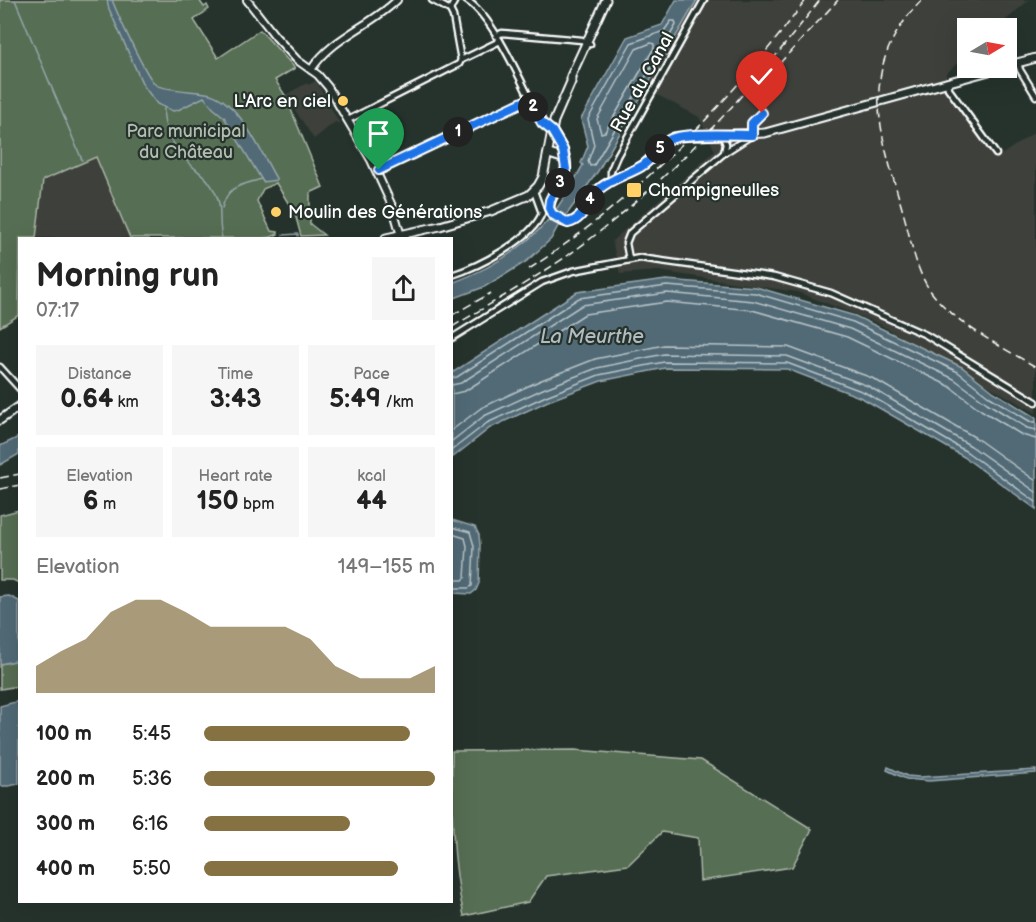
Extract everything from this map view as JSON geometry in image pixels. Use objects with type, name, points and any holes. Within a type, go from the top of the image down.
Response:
[{"type":"main road","points":[[588,43],[606,0]]},
{"type":"main road","points":[[394,237],[490,211],[527,197],[534,191],[543,177],[555,117],[571,82],[571,76],[611,0]]},
{"type":"main road","points":[[1018,63],[1036,58]]},
{"type":"main road","points":[[552,131],[562,146],[565,172],[550,200],[551,213],[564,223],[573,222],[581,216],[594,195],[612,180],[642,165],[674,137],[752,135],[772,131],[962,78]]},
{"type":"main road","points":[[549,154],[565,159]]},
{"type":"main road","points":[[0,420],[18,407]]},
{"type":"street","points":[[247,0],[270,31],[302,64],[324,82],[377,171],[393,208],[401,236]]},
{"type":"street","points":[[311,70],[332,46],[377,17],[397,0]]},
{"type":"street","points":[[432,0],[450,10],[455,20],[461,60]]},
{"type":"street","points":[[450,10],[455,0]]},
{"type":"street","points":[[466,0],[476,6],[500,41],[542,123],[552,131]]},
{"type":"street","name":"Rue du Canal","points":[[612,180],[611,170],[617,156],[704,0]]},
{"type":"street","points":[[496,36],[502,33],[588,43]]},
{"type":"street","points":[[348,120],[420,85],[459,64],[461,60],[500,41]]},
{"type":"street","points":[[1018,63],[1036,96]]},
{"type":"street","points":[[947,82],[948,88],[996,154]]},
{"type":"street","points":[[377,171],[529,99]]},
{"type":"street","points":[[629,259],[626,243],[630,233],[724,153],[752,135],[752,123],[762,113]]},
{"type":"street","points":[[726,136],[731,149]]},
{"type":"street","points":[[724,153],[726,136]]},
{"type":"street","points":[[453,275],[488,260],[528,230],[542,213],[534,191]]},
{"type":"street","points":[[453,337],[542,282],[573,271],[640,258],[774,277],[831,293],[926,335],[1036,402]]},
{"type":"street","points":[[0,367],[18,387]]},
{"type":"shaded area","points":[[697,0],[1029,0],[1008,18],[957,18],[957,64],[946,74],[946,90],[995,159],[1036,131],[1036,413],[877,323],[797,292],[658,271],[620,274],[612,241],[715,151],[699,117],[646,89]]},
{"type":"shaded area","points":[[316,81],[340,124],[335,122],[314,139],[285,95],[307,83],[308,85]]},
{"type":"shaded area","points":[[96,157],[130,237],[36,237],[43,180]]},
{"type":"green space","name":"Parc municipal du Château","points":[[0,0],[199,0],[204,7],[207,5],[209,9],[194,20],[218,58],[260,30],[295,68],[275,80],[285,95],[323,187],[310,193],[310,224],[324,235],[301,236],[295,214],[276,183],[263,189],[257,201],[271,231],[278,232],[271,237],[130,237],[96,157],[43,180],[36,237],[18,237],[18,316],[0,327]]},
{"type":"green space","points":[[18,510],[18,582],[0,580],[0,515]]},
{"type":"green space","points":[[18,660],[18,686],[0,689],[0,664]]},
{"type":"green space","points":[[575,750],[701,760],[812,829],[792,867],[700,881],[698,838],[662,832],[628,865],[546,876],[528,902],[464,916],[453,834],[453,751]]},
{"type":"water","points":[[107,0],[112,0],[151,80],[160,87],[206,93],[218,97],[229,105],[257,143],[277,180],[263,182],[224,117],[204,97],[173,111],[157,104],[143,85]]},
{"type":"water","points":[[676,0],[697,0],[598,171],[551,239],[527,261],[506,274],[484,287],[453,299],[453,283],[478,272],[516,249],[553,214],[583,165],[581,163],[588,146],[581,119],[627,37],[662,25]]},
{"type":"water","name":"La Meurthe","points":[[666,280],[756,287],[855,316],[962,367],[994,392],[1036,418],[1036,509],[964,457],[862,398],[787,369],[665,368],[601,381],[548,401],[490,428],[453,457],[453,372],[577,292]]},
{"type":"water","points":[[18,437],[18,455],[0,465],[0,446]]},
{"type":"water","points":[[453,520],[475,527],[479,535],[479,583],[471,594],[453,593]]},
{"type":"water","points":[[9,596],[18,600],[18,660],[0,664],[0,597]]},
{"type":"water","points":[[18,701],[18,784],[9,786],[0,786],[0,706]]},
{"type":"water","points":[[888,767],[907,776],[919,777],[1036,770],[1036,773],[929,781],[906,779],[887,770]]},
{"type":"waterway","points":[[15,0],[82,160]]},
{"type":"waterway","points":[[164,108],[165,124],[176,147],[186,160],[207,179],[215,192],[219,205],[222,237]]},
{"type":"waterway","points":[[222,208],[231,191],[241,185],[261,179]]},
{"type":"waterway","points":[[283,235],[298,234],[298,236]]},
{"type":"railway","points":[[529,269],[569,242],[607,212],[679,147],[745,76],[806,0]]},
{"type":"railway","points":[[453,326],[560,261],[594,236],[657,183],[742,95],[820,0]]},
{"type":"railway","points":[[779,64],[838,0]]},
{"type":"railway","points":[[922,0],[901,26],[888,51],[880,76],[879,102],[881,128],[914,254],[921,275],[942,305],[981,335],[1036,367]]},
{"type":"railway","points":[[453,314],[491,293]]},
{"type":"railway","points":[[0,478],[18,474]]},
{"type":"railway","points":[[0,489],[18,485]]},
{"type":"place","name":"L'Arc en ciel","points":[[343,101]]},
{"type":"place","name":"Champigneulles","points":[[634,190]]},
{"type":"place","name":"Moulin des Générations","points":[[276,212]]},
{"type":"route","points":[[379,170],[529,99],[542,123],[552,131],[562,146],[566,171],[549,206],[552,214],[564,223],[568,223],[581,216],[587,204],[604,185],[648,161],[671,139],[685,136],[752,135],[752,123],[762,113]]}]
